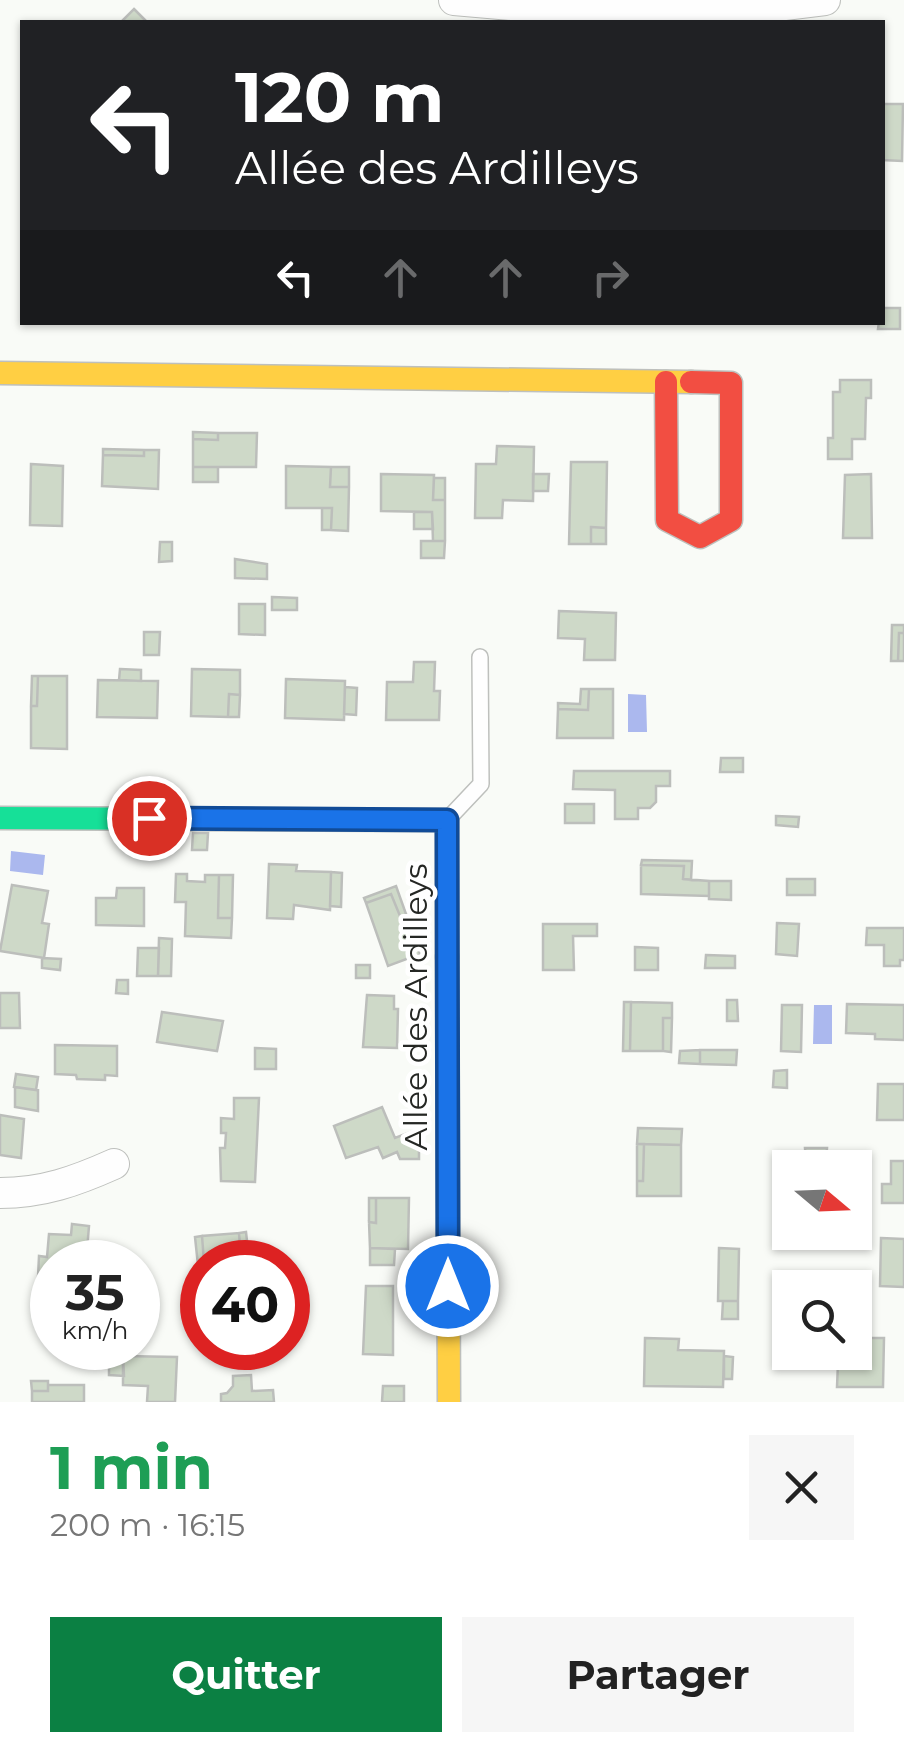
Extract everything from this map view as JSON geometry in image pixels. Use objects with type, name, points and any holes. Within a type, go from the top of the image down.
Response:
[{"type":"street","points":[[454,0],[569,10],[720,11],[825,0]]},
{"type":"street","points":[[0,373],[732,382],[732,520],[700,537],[667,520],[666,382]]},
{"type":"street","name":"Allée des Ardilleys","points":[[0,818],[447,820],[449,1402]]},
{"type":"street","points":[[0,1193],[28,1193],[66,1185],[114,1164]]},
{"type":"lane","points":[[447,820],[481,784],[480,658]]},
{"type":"water","points":[[628,694],[646,695],[647,732],[628,732]]},
{"type":"water","points":[[11,851],[45,855],[43,875],[10,871]]},
{"type":"water","points":[[814,1005],[832,1005],[832,1044],[813,1044]]},
{"type":"building","points":[[134,9],[145,20],[123,20]]},
{"type":"building","points":[[885,104],[903,104],[902,161],[885,160]]},
{"type":"building","points":[[885,308],[900,308],[900,329],[878,329],[879,325],[885,325]]},
{"type":"building","points":[[840,380],[871,380],[871,398],[866,398],[865,439],[852,439],[852,459],[828,459],[828,438],[833,438],[833,392],[840,392]]},
{"type":"building","points":[[193,432],[218,433],[218,440],[193,439]]},
{"type":"building","points":[[218,433],[257,433],[256,467],[193,467],[193,439],[218,440]]},
{"type":"building","points":[[497,446],[534,447],[533,501],[503,500],[502,518],[475,518],[476,464],[496,464]]},
{"type":"building","points":[[103,449],[144,450],[144,456],[103,455]]},
{"type":"building","points":[[144,450],[159,450],[158,489],[102,486],[103,455],[144,456]]},
{"type":"building","points":[[571,462],[607,462],[606,528],[591,527],[591,544],[569,544]]},
{"type":"building","points":[[31,464],[63,466],[62,526],[30,525]]},
{"type":"building","points":[[286,466],[331,467],[330,487],[349,487],[348,531],[331,530],[332,508],[286,508]]},
{"type":"building","points":[[193,467],[218,467],[218,482],[193,482]]},
{"type":"building","points":[[331,467],[349,467],[349,487],[330,487]]},
{"type":"building","points":[[381,474],[434,475],[433,500],[445,500],[445,541],[433,541],[432,512],[381,511]]},
{"type":"building","points":[[533,474],[549,474],[548,491],[533,491]]},
{"type":"building","points":[[871,474],[872,538],[843,538],[845,475]]},
{"type":"building","points":[[434,478],[445,478],[445,500],[433,500]]},
{"type":"building","points":[[322,508],[332,508],[331,530],[322,530]]},
{"type":"building","points":[[414,512],[432,512],[433,529],[414,529]]},
{"type":"building","points":[[591,527],[606,528],[606,544],[591,544]]},
{"type":"building","points":[[421,541],[445,541],[444,558],[421,558]]},
{"type":"building","points":[[160,542],[172,542],[172,561],[159,562]]},
{"type":"building","points":[[235,559],[267,564],[267,579],[235,578]]},
{"type":"building","points":[[272,597],[297,598],[297,610],[272,610]]},
{"type":"building","points":[[239,604],[265,604],[265,635],[239,634]]},
{"type":"building","points":[[559,611],[616,613],[615,660],[584,660],[585,639],[558,638]]},
{"type":"building","points":[[892,625],[904,625],[904,633],[899,633],[898,661],[891,661]]},
{"type":"building","points":[[144,632],[160,632],[159,655],[144,655]]},
{"type":"building","points":[[899,633],[904,633],[904,661],[898,661]]},
{"type":"building","points":[[414,662],[435,662],[439,720],[386,720],[387,682],[413,682]]},
{"type":"building","points":[[120,669],[141,670],[141,681],[119,680]]},
{"type":"building","points":[[192,669],[240,670],[240,695],[229,694],[228,717],[191,716]]},
{"type":"building","points":[[32,676],[38,676],[37,706],[31,706]]},
{"type":"building","points":[[38,676],[67,676],[67,749],[31,748],[31,706],[37,706]]},
{"type":"building","points":[[286,679],[345,681],[344,720],[285,718]]},
{"type":"building","points":[[98,680],[158,681],[157,718],[97,717]]},
{"type":"building","points":[[345,687],[357,688],[356,715],[344,714]]},
{"type":"building","points":[[581,689],[589,689],[588,710],[558,709],[558,703],[580,704]]},
{"type":"building","points":[[589,689],[613,689],[613,738],[557,738],[558,709],[588,710]]},
{"type":"building","points":[[229,694],[240,695],[239,717],[228,717]]},
{"type":"building","points":[[721,758],[743,758],[743,772],[720,772]]},
{"type":"building","points":[[574,771],[670,771],[670,786],[656,786],[656,802],[650,808],[638,808],[638,819],[615,819],[615,790],[573,789]]},
{"type":"building","points":[[565,804],[594,804],[594,823],[565,823]]},
{"type":"building","points":[[776,816],[799,817],[798,827],[776,825]]},
{"type":"building","points":[[193,833],[208,833],[207,850],[192,850]]},
{"type":"building","points":[[642,860],[692,861],[691,880],[683,879],[684,866],[641,865]]},
{"type":"building","points":[[269,864],[297,865],[296,871],[331,872],[330,910],[294,905],[293,919],[267,918]]},
{"type":"building","points":[[641,865],[684,866],[683,879],[709,881],[709,896],[641,894]]},
{"type":"building","points":[[331,872],[342,873],[341,907],[330,906]]},
{"type":"building","points":[[176,874],[187,874],[187,881],[205,882],[205,875],[219,875],[218,918],[232,918],[231,938],[185,936],[186,902],[175,902]]},
{"type":"building","points":[[219,875],[233,875],[232,918],[218,918]]},
{"type":"building","points":[[787,879],[815,879],[815,895],[787,895]]},
{"type":"building","points":[[709,881],[731,881],[731,900],[709,899]]},
{"type":"building","points":[[12,885],[48,891],[42,923],[49,924],[44,958],[0,951]]},
{"type":"building","points":[[396,886],[406,914],[400,916],[391,894],[366,903],[364,898]]},
{"type":"building","points":[[117,888],[144,888],[144,926],[96,925],[96,898],[116,898]]},
{"type":"building","points":[[391,894],[400,916],[406,914],[420,954],[388,966],[366,903]]},
{"type":"building","points":[[777,923],[799,924],[797,956],[776,954]]},
{"type":"building","points":[[543,924],[597,924],[597,936],[573,936],[574,970],[543,970]]},
{"type":"building","points":[[867,928],[904,928],[904,960],[900,960],[900,966],[884,966],[884,945],[866,945]]},
{"type":"building","points":[[159,938],[172,939],[171,976],[158,976]]},
{"type":"building","points":[[635,947],[658,948],[658,970],[635,970]]},
{"type":"building","points":[[138,948],[159,948],[158,976],[137,976]]},
{"type":"building","points":[[706,955],[735,956],[735,968],[705,968]]},
{"type":"building","points":[[42,958],[61,959],[60,970],[42,968]]},
{"type":"building","points":[[356,965],[370,965],[370,978],[356,978]]},
{"type":"building","points":[[117,980],[128,980],[128,994],[116,993]]},
{"type":"building","points":[[0,993],[19,993],[20,1028],[0,1028]]},
{"type":"building","points":[[367,995],[394,996],[394,1009],[398,1009],[397,1048],[363,1047]]},
{"type":"building","points":[[727,1000],[737,1000],[738,1021],[727,1021]]},
{"type":"building","points":[[624,1002],[631,1002],[630,1051],[623,1051]]},
{"type":"building","points":[[631,1002],[672,1003],[672,1018],[663,1018],[663,1051],[630,1051]]},
{"type":"building","points":[[847,1004],[904,1005],[904,1040],[846,1033]]},
{"type":"building","points":[[782,1005],[802,1005],[801,1052],[781,1051]]},
{"type":"building","points":[[162,1012],[223,1021],[217,1051],[157,1042]]},
{"type":"building","points":[[663,1018],[672,1018],[671,1052],[663,1051]]},
{"type":"building","points":[[55,1045],[117,1046],[117,1076],[105,1075],[105,1080],[55,1074]]},
{"type":"building","points":[[255,1048],[276,1049],[276,1069],[255,1069]]},
{"type":"building","points":[[700,1050],[737,1050],[736,1065],[700,1064]]},
{"type":"building","points":[[700,1050],[700,1064],[679,1063],[680,1051]]},
{"type":"building","points":[[787,1070],[787,1088],[773,1087],[774,1071]]},
{"type":"building","points":[[16,1074],[38,1077],[36,1090],[14,1087]]},
{"type":"building","points":[[878,1084],[904,1084],[904,1120],[877,1120]]},
{"type":"building","points":[[15,1087],[38,1090],[38,1111],[15,1107]]},
{"type":"building","points":[[234,1098],[259,1098],[255,1182],[221,1181],[220,1148],[225,1148],[226,1133],[221,1133],[221,1118],[234,1119]]},
{"type":"building","points":[[382,1107],[395,1138],[413,1131],[419,1159],[400,1159],[397,1152],[383,1158],[378,1147],[346,1158],[334,1126]]},
{"type":"building","points":[[0,1115],[24,1119],[21,1158],[0,1155]]},
{"type":"building","points":[[638,1128],[682,1129],[681,1145],[637,1144]]},
{"type":"building","points":[[637,1144],[644,1144],[643,1181],[637,1181]]},
{"type":"building","points":[[644,1144],[681,1145],[681,1196],[637,1196],[637,1181],[643,1181]]},
{"type":"building","points":[[891,1161],[904,1161],[904,1203],[882,1203],[882,1184],[891,1184]]},
{"type":"building","points":[[369,1198],[376,1198],[376,1223],[369,1222]]},
{"type":"building","points":[[376,1198],[409,1198],[408,1249],[370,1248],[369,1222],[376,1223]]},
{"type":"building","points":[[72,1224],[89,1226],[88,1240],[48,1240],[49,1234],[71,1235]]},
{"type":"building","points":[[239,1233],[240,1240],[202,1240],[202,1236]]},
{"type":"building","points":[[881,1238],[904,1239],[904,1287],[880,1286]]},
{"type":"building","points":[[370,1248],[395,1249],[394,1265],[370,1265]]},
{"type":"building","points":[[719,1248],[739,1249],[738,1301],[718,1301]]},
{"type":"building","points":[[366,1286],[393,1286],[393,1355],[363,1354]]},
{"type":"building","points":[[723,1301],[738,1301],[738,1319],[722,1319]]},
{"type":"building","points":[[645,1338],[679,1339],[678,1350],[724,1351],[723,1387],[644,1386]]},
{"type":"building","points":[[872,1338],[884,1338],[883,1387],[837,1387],[838,1370],[872,1370]]},
{"type":"building","points":[[724,1356],[733,1357],[732,1379],[724,1379]]},
{"type":"building","points":[[160,1357],[177,1357],[175,1402],[147,1402],[148,1386],[123,1385],[123,1370],[160,1370]]},
{"type":"building","points":[[109,1370],[124,1370],[124,1376],[109,1375]]},
{"type":"building","points":[[251,1375],[252,1391],[273,1390],[274,1402],[221,1402],[221,1394],[233,1386],[233,1376]]},
{"type":"building","points":[[31,1381],[48,1381],[48,1391],[32,1391]]},
{"type":"building","points":[[48,1385],[84,1385],[84,1402],[32,1402],[32,1391],[48,1391]]},
{"type":"building","points":[[383,1386],[404,1386],[404,1402],[382,1402]]},
{"type":"traffic: fast","points":[[0,818],[447,820],[447,957]]},
{"type":"traffic: slow","points":[[0,373],[691,382]]},
{"type":"traffic: slow","points":[[447,957],[449,1402]]},
{"type":"traffic: jam","points":[[666,382],[667,520],[700,537],[731,520],[731,383],[691,382]]},
{"type":"route","points":[[149,818],[447,820],[448,1286]]}]
